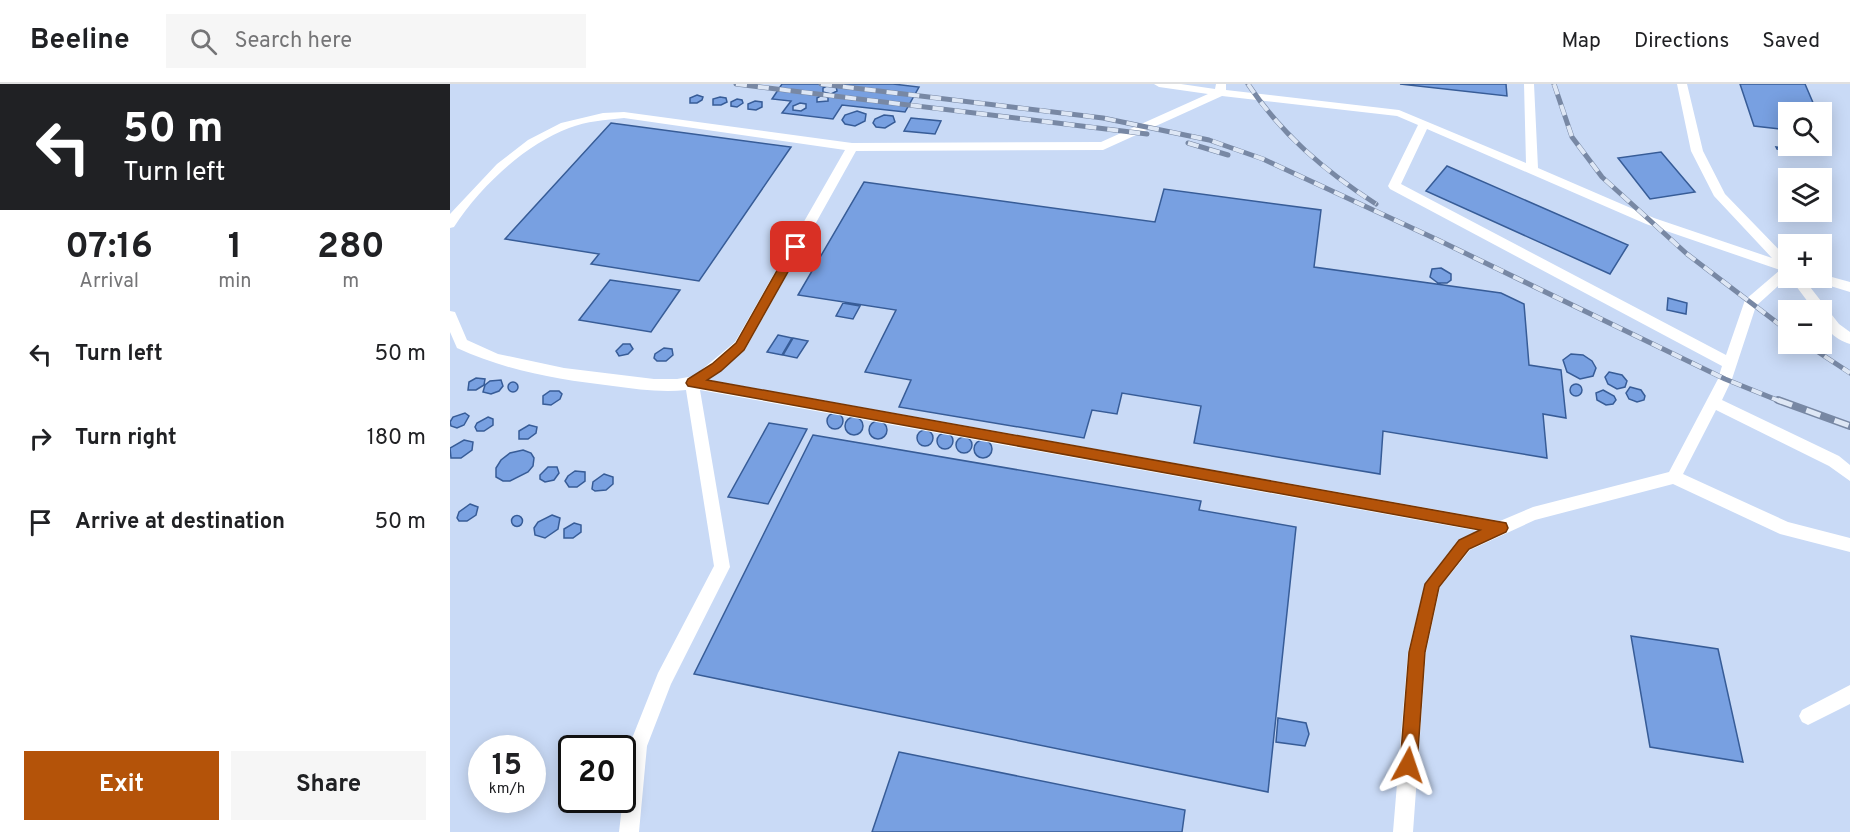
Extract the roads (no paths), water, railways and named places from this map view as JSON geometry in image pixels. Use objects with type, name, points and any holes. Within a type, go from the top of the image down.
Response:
[{"type":"lane","points":[[1159,84],[1220,88],[1399,114],[1650,221],[1778,265]]},
{"type":"lane","points":[[1529,84],[1532,171]]},
{"type":"lane","points":[[1682,84],[1697,151],[1720,196],[1778,257]]},
{"type":"lane","points":[[450,224],[474,194],[510,158],[537,138],[573,122],[600,115],[624,115],[852,147],[1103,146],[1220,88]]},
{"type":"lane","points":[[1424,124],[1394,186],[1730,364]]},
{"type":"lane","points":[[692,383],[717,367],[740,346],[852,147]]},
{"type":"lane","points":[[1674,477],[1730,364],[1750,304],[1778,277]]},
{"type":"lane","points":[[1832,282],[1850,287]]},
{"type":"lane","points":[[1804,288],[1813,300]]},
{"type":"lane","points":[[450,316],[462,344],[496,360],[546,370],[662,386],[692,383],[1501,528]]},
{"type":"lane","points":[[1832,325],[1850,339]]},
{"type":"lane","points":[[629,832],[638,746],[664,679],[722,567],[692,383]]},
{"type":"lane","points":[[1713,402],[1834,461],[1850,474]]},
{"type":"lane","points":[[1403,832],[1417,652],[1433,584],[1464,544],[1533,514],[1674,477],[1786,529],[1850,545]]},
{"type":"lane","points":[[1808,716],[1850,694]]},
{"type":"railway","points":[[736,84],[1147,134]]},
{"type":"railway","points":[[821,84],[1103,118],[1209,140],[1263,159],[1438,240],[1725,379],[1782,402]]},
{"type":"railway","points":[[1248,84],[1290,136],[1322,165],[1376,204]]},
{"type":"railway","points":[[1554,84],[1572,137],[1602,177],[1687,254],[1778,323]]},
{"type":"railway","points":[[1188,143],[1228,155]]},
{"type":"railway","points":[[1821,354],[1850,373]]},
{"type":"railway","points":[[1778,400],[1850,426]]}]
